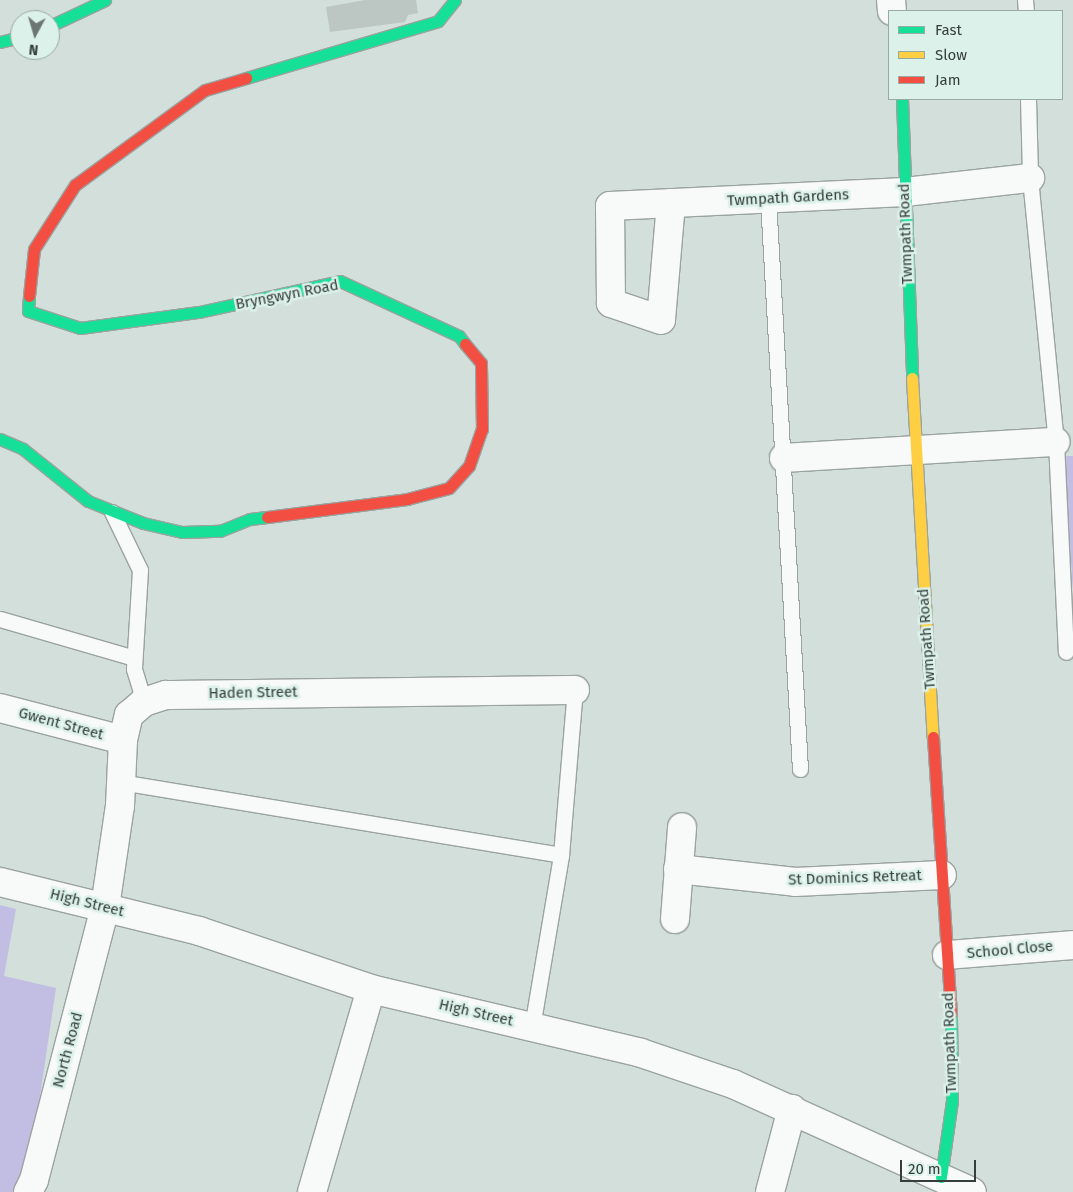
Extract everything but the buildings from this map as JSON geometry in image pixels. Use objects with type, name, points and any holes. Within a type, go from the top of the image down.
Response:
[{"type":"street","points":[[60,21],[105,0]]},
{"type":"street","name":"Bryngwyn Road","points":[[0,440],[23,448],[88,501],[143,523],[182,532],[220,531],[250,519],[407,499],[449,488],[468,466],[482,429],[481,363],[459,336],[340,281],[199,312],[80,328],[28,311],[34,249],[75,185],[205,90],[438,21],[455,0]]},
{"type":"street","name":"Twmpath Road","points":[[902,100],[914,448],[947,955],[952,1101],[941,1177]]},
{"type":"street","name":"Twmpath Gardens","points":[[671,204],[905,192],[1030,178]]},
{"type":"street","points":[[784,458],[914,448],[1056,442]]},
{"type":"street","name":"Haden Street","points":[[144,702],[166,696],[199,694],[575,690]]},
{"type":"street","points":[[105,907],[121,782],[123,740],[130,715],[144,702]]},
{"type":"street","name":"Gwent Street","points":[[0,708],[123,740]]},
{"type":"street","points":[[674,919],[682,827]]},
{"type":"street","name":"St Dominics Retreat","points":[[678,869],[795,882],[942,874]]},
{"type":"street","name":"High Street","points":[[0,882],[199,931],[371,989],[641,1053],[733,1084],[792,1109],[972,1192]]},
{"type":"street","name":"North Road","points":[[28,1192],[34,1180],[105,907]]},
{"type":"street","name":"School Close","points":[[947,955],[1073,945]]},
{"type":"street","points":[[312,1192],[371,989]]},
{"type":"street","points":[[770,1192],[792,1109]]},
{"type":"lane","points":[[1028,100],[1030,178],[1056,442],[1066,652]]},
{"type":"lane","points":[[768,199],[800,769]]},
{"type":"lane","points":[[112,511],[140,570],[134,669],[144,702]]},
{"type":"lane","points":[[0,619],[134,658]]},
{"type":"lane","points":[[532,1026],[561,855],[575,690]]},
{"type":"lane","points":[[121,782],[561,855]]},
{"type":"shaded area","points":[[1064,456],[1073,456],[1073,592]]},
{"type":"shaded area","points":[[0,905],[16,909],[4,976],[56,988],[29,1170],[15,1192],[0,1192]]},
{"type":"traffic: fast","points":[[60,21],[105,0]]},
{"type":"traffic: fast","points":[[246,78],[438,21],[455,0]]},
{"type":"traffic: fast","points":[[0,42],[10,40]]},
{"type":"traffic: fast","points":[[902,100],[912,378]]},
{"type":"traffic: fast","points":[[29,296],[28,311],[80,328],[199,312],[340,281],[459,336],[465,344]]},
{"type":"traffic: fast","points":[[0,439],[23,449],[88,501],[143,523],[182,532],[220,531],[250,519],[267,517]]},
{"type":"traffic: fast","points":[[941,1177],[952,1101],[951,1014]]},
{"type":"traffic: slow","points":[[912,378],[933,737]]},
{"type":"traffic: jam","points":[[29,296],[34,249],[75,185],[205,90],[246,78]]},
{"type":"traffic: jam","points":[[267,517],[407,499],[449,488],[469,466],[482,429],[481,363],[465,344]]},
{"type":"traffic: jam","points":[[933,737],[951,1014]]}]
